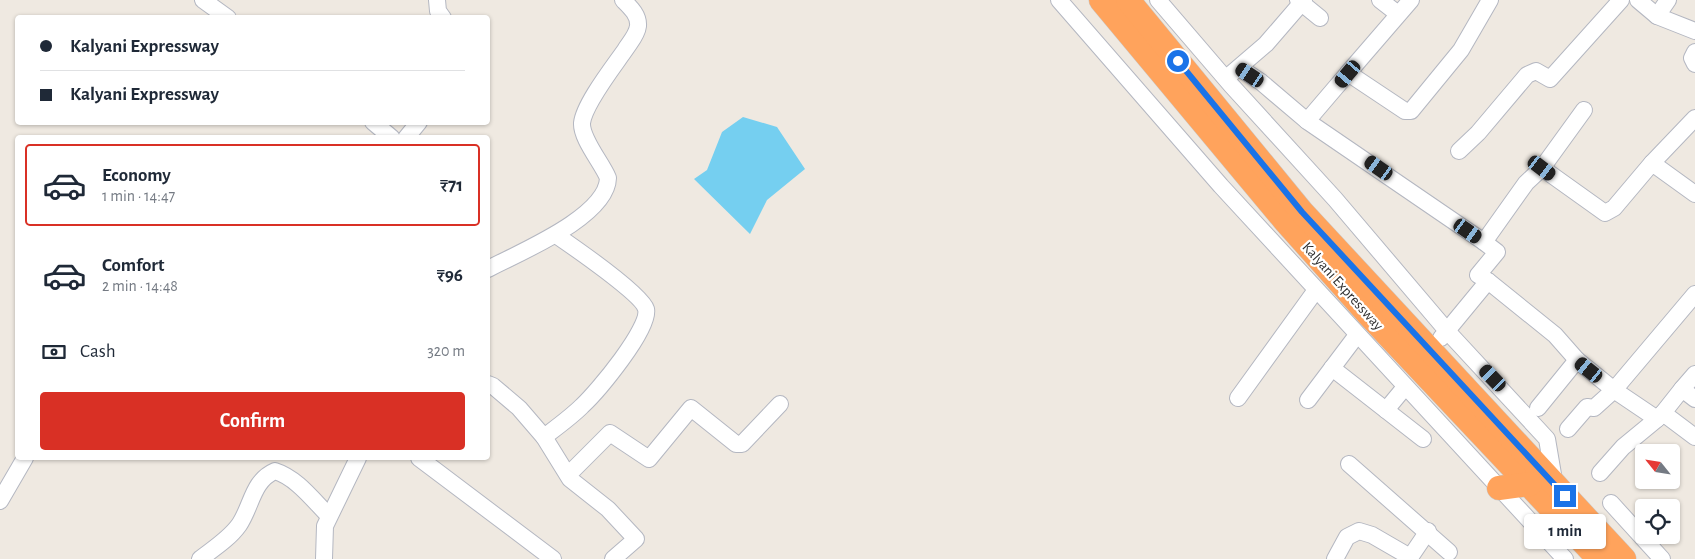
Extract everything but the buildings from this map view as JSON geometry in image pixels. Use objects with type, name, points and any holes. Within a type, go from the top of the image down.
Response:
[{"type":"highway","name":"Kalyani Expressway","points":[[1102,0],[1286,222],[1368,314],[1599,559]]},
{"type":"highway","name":"Kalyani Expressway","points":[[1128,0],[1302,212],[1624,559]]},
{"type":"highway","points":[[1499,488],[1530,484]]},
{"type":"street","points":[[203,0],[224,15]]},
{"type":"street","points":[[437,0],[438,11],[441,15]]},
{"type":"street","points":[[490,269],[556,235],[578,220],[594,206],[608,185],[608,178],[601,162],[584,136],[582,124],[585,114],[600,87],[635,36],[638,25],[636,16],[623,0]]},
{"type":"street","points":[[1059,0],[1150,106],[1316,290],[1564,559]]},
{"type":"street","points":[[1158,0],[1225,78],[1335,199],[1448,332],[1548,439],[1555,486]]},
{"type":"street","points":[[1380,0],[1398,14]]},
{"type":"street","points":[[1307,121],[1411,0]]},
{"type":"street","points":[[1348,74],[1405,111],[1411,111],[1461,50],[1490,0]]},
{"type":"street","points":[[1459,151],[1478,133],[1527,75],[1536,71],[1550,79],[1621,0]]},
{"type":"street","points":[[1638,0],[1656,16],[1695,31]]},
{"type":"street","points":[[1656,16],[1668,0]]},
{"type":"street","points":[[1225,78],[1240,68],[1266,44],[1301,1],[1320,18]]},
{"type":"street","points":[[1695,52],[1692,58],[1695,64]]},
{"type":"street","points":[[1240,68],[1261,82],[1307,121],[1497,252],[1478,275],[1555,335],[1577,360],[1614,390],[1695,437]]},
{"type":"street","points":[[1484,242],[1526,183],[1542,168],[1584,110]]},
{"type":"street","points":[[1542,168],[1605,213],[1614,208],[1652,163],[1695,118]]},
{"type":"street","points":[[377,125],[388,135]]},
{"type":"street","points":[[408,135],[417,125]]},
{"type":"street","points":[[1652,163],[1695,194]]},
{"type":"street","points":[[544,437],[581,407],[602,386],[632,344],[646,319],[646,310],[637,296],[556,235]]},
{"type":"street","points":[[1429,350],[1448,332],[1488,281]]},
{"type":"street","points":[[1238,398],[1316,290]]},
{"type":"street","points":[[1568,429],[1587,407],[1594,408],[1614,390],[1695,294]]},
{"type":"street","points":[[1308,400],[1357,335]]},
{"type":"street","points":[[1538,408],[1577,360]]},
{"type":"street","points":[[1332,368],[1423,438]]},
{"type":"street","points":[[1600,473],[1623,447],[1689,394],[1695,374]]},
{"type":"street","points":[[490,385],[519,408],[544,437],[568,475],[608,509],[636,539],[613,559]]},
{"type":"street","points":[[1386,410],[1405,387]]},
{"type":"street","points":[[568,475],[610,433],[649,459],[691,408],[736,444],[742,444],[780,404]]},
{"type":"street","points":[[0,501],[24,460]]},
{"type":"street","points":[[324,559],[325,526],[357,460]]},
{"type":"street","points":[[421,460],[553,559]]},
{"type":"street","points":[[200,559],[238,527],[246,514],[260,480],[277,464],[329,516]]},
{"type":"street","points":[[1349,464],[1428,531],[1449,552]]},
{"type":"street","points":[[1611,503],[1662,559]]},
{"type":"street","points":[[1335,559],[1347,537],[1359,530],[1372,534],[1410,558],[1428,531]]},
{"type":"water","points":[[743,117],[777,127],[805,169],[767,200],[750,234],[694,179],[707,170],[722,132]]},
{"type":"route","points":[[1178,61],[1240,140],[1336,251],[1565,496]]}]
